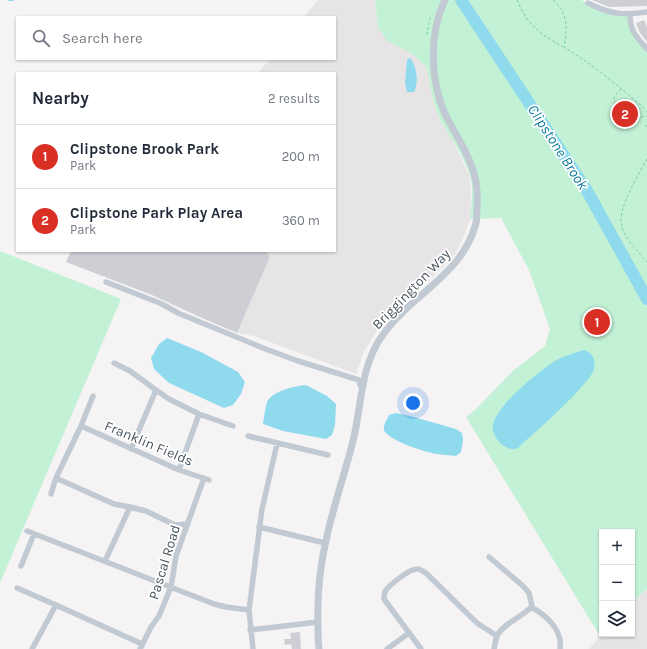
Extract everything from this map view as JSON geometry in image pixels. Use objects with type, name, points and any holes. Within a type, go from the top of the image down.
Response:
[{"type":"street","name":"Briggington Way","points":[[319,649],[318,598],[326,542],[353,439],[366,370],[372,352],[381,336],[392,322],[408,306],[442,278],[453,266],[463,253],[476,222],[477,190],[475,175],[471,162],[444,109],[435,77],[435,35],[438,16],[444,1]]},
{"type":"street","points":[[588,3],[617,14],[647,12]]},
{"type":"street","points":[[630,14],[630,27],[647,49]]},
{"type":"street","points":[[106,282],[162,304],[178,313],[262,348],[360,380],[360,385],[363,386]]},
{"type":"street","points":[[114,363],[130,371],[169,399],[199,414],[233,426]]},
{"type":"street","points":[[131,449],[156,390]]},
{"type":"street","points":[[50,494],[93,396]]},
{"type":"street","points":[[179,470],[199,414]]},
{"type":"street","name":"Franklin Fields","points":[[81,426],[179,470],[206,479]]},
{"type":"street","points":[[248,436],[328,455]]},
{"type":"street","points":[[253,649],[249,610],[259,527],[277,444]]},
{"type":"street","points":[[56,478],[114,504],[146,511],[175,526],[188,524]]},
{"type":"street","name":"Pascal Road","points":[[141,646],[151,627],[159,616],[170,587],[176,556],[206,479]]},
{"type":"street","points":[[105,561],[130,507]]},
{"type":"street","points":[[259,527],[326,542]]},
{"type":"street","points":[[27,531],[220,606],[249,610]]},
{"type":"street","points":[[21,566],[34,534]]},
{"type":"street","points":[[489,557],[529,593],[531,601],[531,607],[527,611],[501,630],[497,636],[494,649]]},
{"type":"street","points":[[421,649],[384,599],[384,594],[387,589],[407,572],[413,569],[419,569],[433,580],[477,623],[497,636]]},
{"type":"street","points":[[18,588],[141,646]]},
{"type":"street","points":[[32,649],[56,605]]},
{"type":"street","points":[[531,607],[542,614],[556,629],[560,636],[560,649]]},
{"type":"street","points":[[250,630],[318,622]]},
{"type":"street","points":[[387,649],[410,633]]},
{"type":"path","points":[[517,0],[522,11],[533,27],[585,59],[642,106],[647,112]]},
{"type":"path","points":[[553,0],[561,7],[566,17],[564,47]]},
{"type":"path","points":[[428,35],[429,22],[433,13]]},
{"type":"path","points":[[622,89],[614,98],[614,103],[622,114],[633,119],[647,116]]},
{"type":"path","points":[[647,159],[626,201],[621,218],[622,229],[628,239],[647,262]]},
{"type":"shaded area","points":[[318,0],[375,0],[378,27],[387,41],[416,57],[427,68],[433,100],[440,120],[454,143],[470,177],[470,219],[456,253],[436,274],[388,315],[365,349],[356,374],[254,336],[237,333],[270,257],[267,252],[336,252],[336,72],[259,72],[269,60],[336,60],[336,16],[305,16]]},
{"type":"shaded area","points":[[647,589],[647,649],[589,649],[599,637],[635,637],[635,599]]},
{"type":"green space","points":[[375,0],[581,0],[630,14],[630,25],[647,49],[647,589],[635,599],[635,529],[599,529],[599,634],[466,417],[475,410],[514,370],[545,346],[550,329],[529,270],[501,218],[470,219],[472,192],[470,176],[461,155],[438,115],[432,95],[427,68],[416,57],[387,41],[378,27]]},
{"type":"green space","points":[[0,251],[121,299],[0,583]]},
{"type":"water","points":[[410,58],[414,65],[416,75],[416,88],[414,92],[407,92],[405,83],[407,60]]},
{"type":"water","points":[[167,338],[201,352],[238,372],[245,382],[241,394],[233,405],[224,408],[169,383],[154,369],[151,358],[159,344]]},
{"type":"water","points":[[584,350],[592,355],[595,366],[594,369],[583,385],[562,408],[518,448],[510,449],[498,441],[493,432],[493,424],[503,407],[511,398],[529,381],[555,361]]},
{"type":"water","points":[[306,385],[327,396],[336,404],[335,425],[332,435],[326,439],[283,431],[263,424],[266,405],[270,398],[284,390]]},
{"type":"water","points":[[396,413],[456,429],[462,433],[463,440],[461,452],[456,456],[432,453],[417,449],[392,438],[384,430],[384,426],[389,415]]},
{"type":"building","points":[[592,0],[647,0],[647,6],[609,7]]},
{"type":"building","points":[[644,20],[647,27],[647,42],[640,33],[636,23]]},
{"type":"building","points":[[71,252],[267,252],[270,257],[237,333],[152,295],[66,262]]},
{"type":"building","points":[[300,632],[301,649],[292,649],[291,644],[285,645],[284,639],[291,639],[290,633]]},
{"type":"waterway","name":"Clipstone Brook","points":[[461,0],[586,189],[647,299]]},
{"type":"place","name":"Clipstone Park Play Area","points":[[625,114]]},
{"type":"place","name":"Clipstone Brook Park","points":[[597,322]]}]
